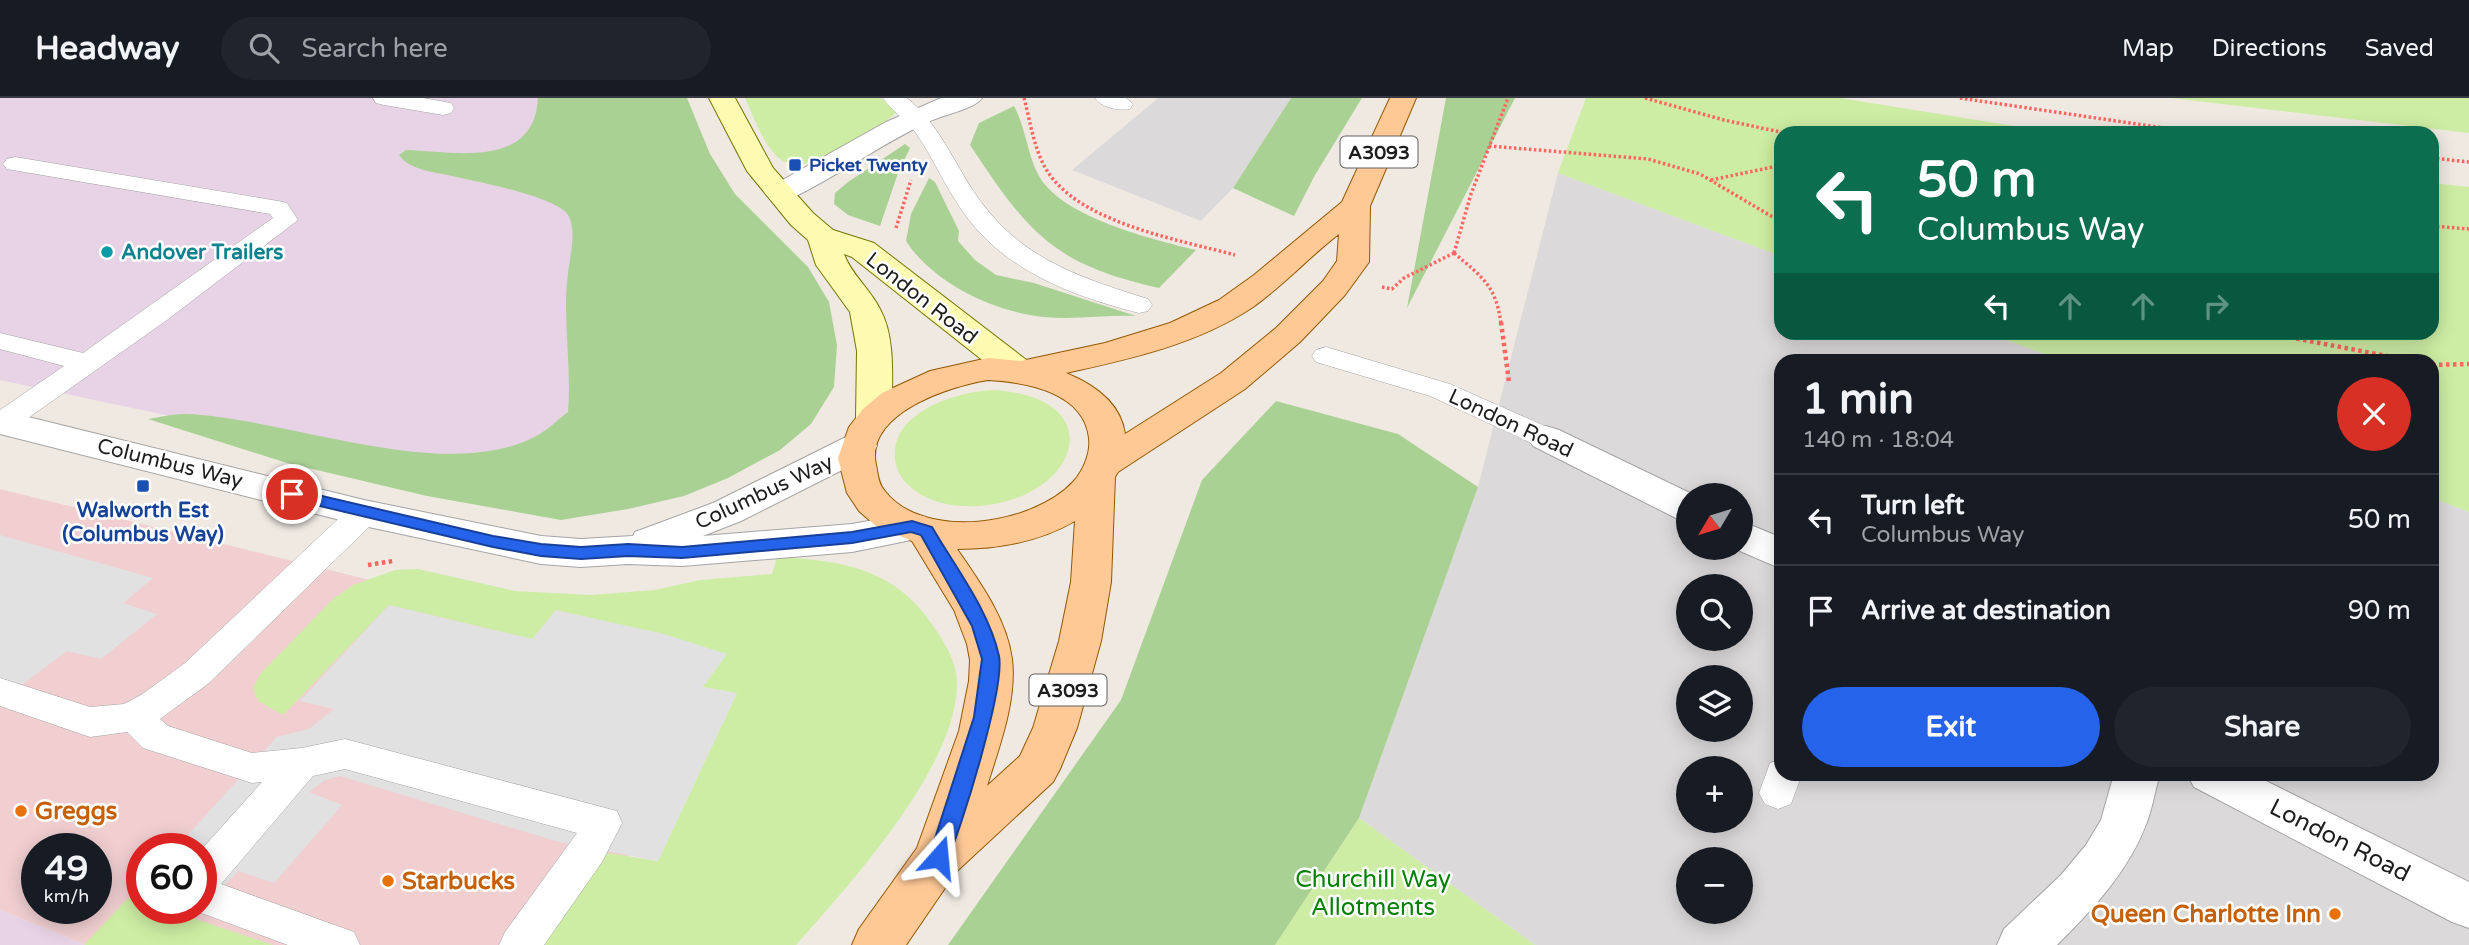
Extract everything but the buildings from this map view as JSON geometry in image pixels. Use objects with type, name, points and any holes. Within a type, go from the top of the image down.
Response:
[{"type":"main road","name":"London Road","points":[[722,98],[761,171],[822,236],[832,265],[856,294],[866,312],[874,351],[867,432]]},
{"type":"main road","name":"A3093","points":[[877,945],[939,857],[1037,769],[1055,728],[1077,655],[1091,582],[1099,471],[1233,381],[1288,335],[1342,278],[1353,262],[1355,206],[1403,98]]},
{"type":"main road","name":"A3093","points":[[1022,371],[1110,353],[1169,335],[1229,308],[1282,270],[1297,253],[1355,206]]},
{"type":"main road","name":"London Road","points":[[822,236],[863,250],[1022,371]]},
{"type":"main road","points":[[988,369],[1022,371],[1058,380],[1093,405],[1100,415],[1107,439],[1099,471],[1087,489],[1068,505],[1025,527],[985,535],[919,529],[884,512],[865,492],[857,470],[867,432],[905,394],[944,376],[988,369]]},
{"type":"main road","name":"A3093","points":[[919,529],[981,626],[991,659],[983,717],[939,857]]},
{"type":"street","points":[[780,193],[824,172],[904,107],[969,98]]},
{"type":"street","name":"Columbus Way","points":[[1,423],[172,463],[364,513],[541,550],[581,553],[628,550],[682,552],[802,543],[919,529]]},
{"type":"street","name":"Columbus Way","points":[[628,550],[727,512],[867,432]]},
{"type":"street","name":"London Road","points":[[1546,438],[1676,503]]},
{"type":"street","points":[[1754,541],[1774,551]]},
{"type":"street","points":[[2022,945],[2071,898],[2105,858],[2123,824],[2135,781]]},
{"type":"street","name":"London Road","points":[[2224,781],[2469,906]]},
{"type":"lane","points":[[384,98],[443,108]]},
{"type":"lane","points":[[904,107],[929,134],[960,190],[987,229],[1001,242],[1026,262],[1046,273],[1139,305]]},
{"type":"lane","points":[[1,423],[286,220],[278,208],[15,164]]},
{"type":"lane","points":[[0,341],[87,363]]},
{"type":"lane","name":"London Road","points":[[1326,356],[1440,390],[1546,438]]},
{"type":"lane","points":[[0,692],[90,722],[113,721],[132,716],[154,705],[197,673],[364,513]]},
{"type":"lane","points":[[132,716],[156,737],[252,768],[302,763],[345,754],[603,822],[589,850],[520,945]]},
{"type":"lane","points":[[217,860],[302,763]]},
{"type":"lane","points":[[217,901],[339,945]]},
{"type":"path","points":[[1454,253],[1459,227],[1508,98]]},
{"type":"path","points":[[1645,98],[1774,131]]},
{"type":"path","points":[[1960,98],[2150,126]]},
{"type":"path","points":[[1024,99],[1044,163],[1052,178],[1064,190],[1087,204],[1136,226],[1282,270]]},
{"type":"path","points":[[1489,146],[1647,159],[1700,174],[1774,217]]},
{"type":"path","points":[[2439,159],[2469,162]]},
{"type":"path","points":[[1710,180],[1774,167]]},
{"type":"path","points":[[894,233],[914,171]]},
{"type":"path","points":[[2439,227],[2469,229]]},
{"type":"path","points":[[1342,278],[1392,289],[1404,278],[1454,253]]},
{"type":"path","points":[[1454,253],[1489,283],[1498,302],[1508,390]]},
{"type":"path","points":[[2303,340],[2376,354]]},
{"type":"path","points":[[2439,365],[2469,364]]},
{"type":"shaded area","points":[[0,98],[629,98],[646,398],[521,481],[311,446],[0,380]]},
{"type":"shaded area","points":[[1158,98],[1291,98],[1233,188],[1201,221],[1072,170]]},
{"type":"shaded area","points":[[1558,173],[1774,253],[1774,340],[2006,340],[2045,354],[1774,354],[1774,781],[2439,781],[2439,500],[2469,512],[2469,945],[1535,945],[1359,818],[1478,487]]},
{"type":"shaded area","points":[[0,489],[508,614],[673,945],[86,945],[34,924],[112,924],[112,833],[21,833],[21,919],[0,910]]},
{"type":"shaded area","points":[[0,535],[153,578],[123,603],[157,614],[101,659],[67,651],[0,701]]},
{"type":"shaded area","points":[[389,605],[532,639],[556,610],[664,634],[727,654],[703,687],[737,693],[658,861],[556,841],[340,776],[325,780],[309,792],[342,805],[274,883],[238,871],[217,893],[217,833],[190,833],[277,737],[309,729],[334,709],[300,701]]},
{"type":"shaded area","points":[[0,910],[21,919],[21,924],[34,924],[86,945],[0,945]]},
{"type":"green space","points":[[538,98],[687,98],[710,154],[735,194],[808,267],[829,302],[837,345],[834,387],[811,424],[780,450],[728,478],[684,496],[561,520],[427,496],[287,463],[148,419],[185,414],[225,418],[366,445],[413,452],[459,454],[501,449],[538,435],[568,412],[566,290],[572,228],[568,215],[561,208],[533,196],[423,170],[409,164],[399,155],[406,150],[469,153],[508,146],[523,136],[533,121]]},
{"type":"green space","points":[[745,98],[880,98],[889,103],[896,113],[840,150],[807,163],[792,164],[780,159],[769,146]]},
{"type":"green space","points":[[1291,98],[1362,98],[1315,175],[1294,216],[1233,188]]},
{"type":"green space","points":[[1446,98],[1515,98],[1407,308]]},
{"type":"green space","points":[[1586,98],[1840,98],[2014,126],[1774,126],[1774,253],[1558,173]]},
{"type":"green space","points":[[2171,98],[2469,98],[2469,133],[2439,129],[2439,126],[2409,126]]},
{"type":"green space","points":[[1014,106],[1039,176],[1051,191],[1067,204],[1110,225],[1196,250],[1159,288],[1123,279],[1068,256],[1047,241],[1010,202],[970,145],[979,123]]},
{"type":"green space","points":[[905,144],[910,148],[898,173],[880,226],[848,215],[834,204],[835,193],[848,182]]},
{"type":"green space","points":[[929,178],[935,182],[959,231],[958,241],[975,260],[996,275],[1034,283],[1136,316],[1055,318],[1025,314],[985,302],[948,282],[932,270],[906,241],[911,214]]},
{"type":"green space","points":[[2439,184],[2469,187],[2469,512],[2439,500],[2439,354],[2045,354],[2006,340],[2439,340]]},
{"type":"green space","points":[[994,390],[1032,397],[1056,411],[1068,428],[1069,448],[1059,468],[1040,486],[1013,499],[979,506],[942,503],[912,488],[900,475],[895,458],[897,442],[904,428],[915,416],[946,400],[963,394]]},
{"type":"green space","points":[[1276,401],[1398,434],[1478,487],[1359,818],[1275,945],[948,945],[1121,700],[1202,480]]},
{"type":"green space","points":[[777,557],[822,561],[863,570],[900,590],[916,604],[941,637],[953,661],[957,677],[952,718],[939,753],[919,788],[870,858],[796,945],[534,945],[599,858],[608,853],[658,861],[737,693],[702,687],[726,654],[532,639],[389,605],[283,715],[258,701],[253,688],[260,674],[333,599],[353,585],[395,570],[418,569],[515,591],[591,595],[655,590],[700,580],[772,574]]},
{"type":"green space","name":"Churchill Way Allotments","points":[[1359,818],[1535,945],[1275,945]]},
{"type":"green space","points":[[126,900],[126,924],[211,924],[273,945],[84,945],[104,924],[112,924],[112,915]]},
{"type":"place","name":"Picket Twenty","points":[[795,165]]},
{"type":"place","name":"Andover Trailers","points":[[107,252]]},
{"type":"place","name":"Walworth Est (Columbus Way)","points":[[143,486]]},
{"type":"place","name":"Greggs","points":[[21,811]]},
{"type":"place","name":"Starbucks","points":[[388,881]]},
{"type":"place","name":"Queen Charlotte Inn","points":[[2335,914]]},
{"type":"route","points":[[292,494],[364,513],[493,541],[541,550],[581,553],[628,550],[682,552],[852,538],[912,527],[926,531],[981,626],[991,659],[983,717],[939,857]]}]
